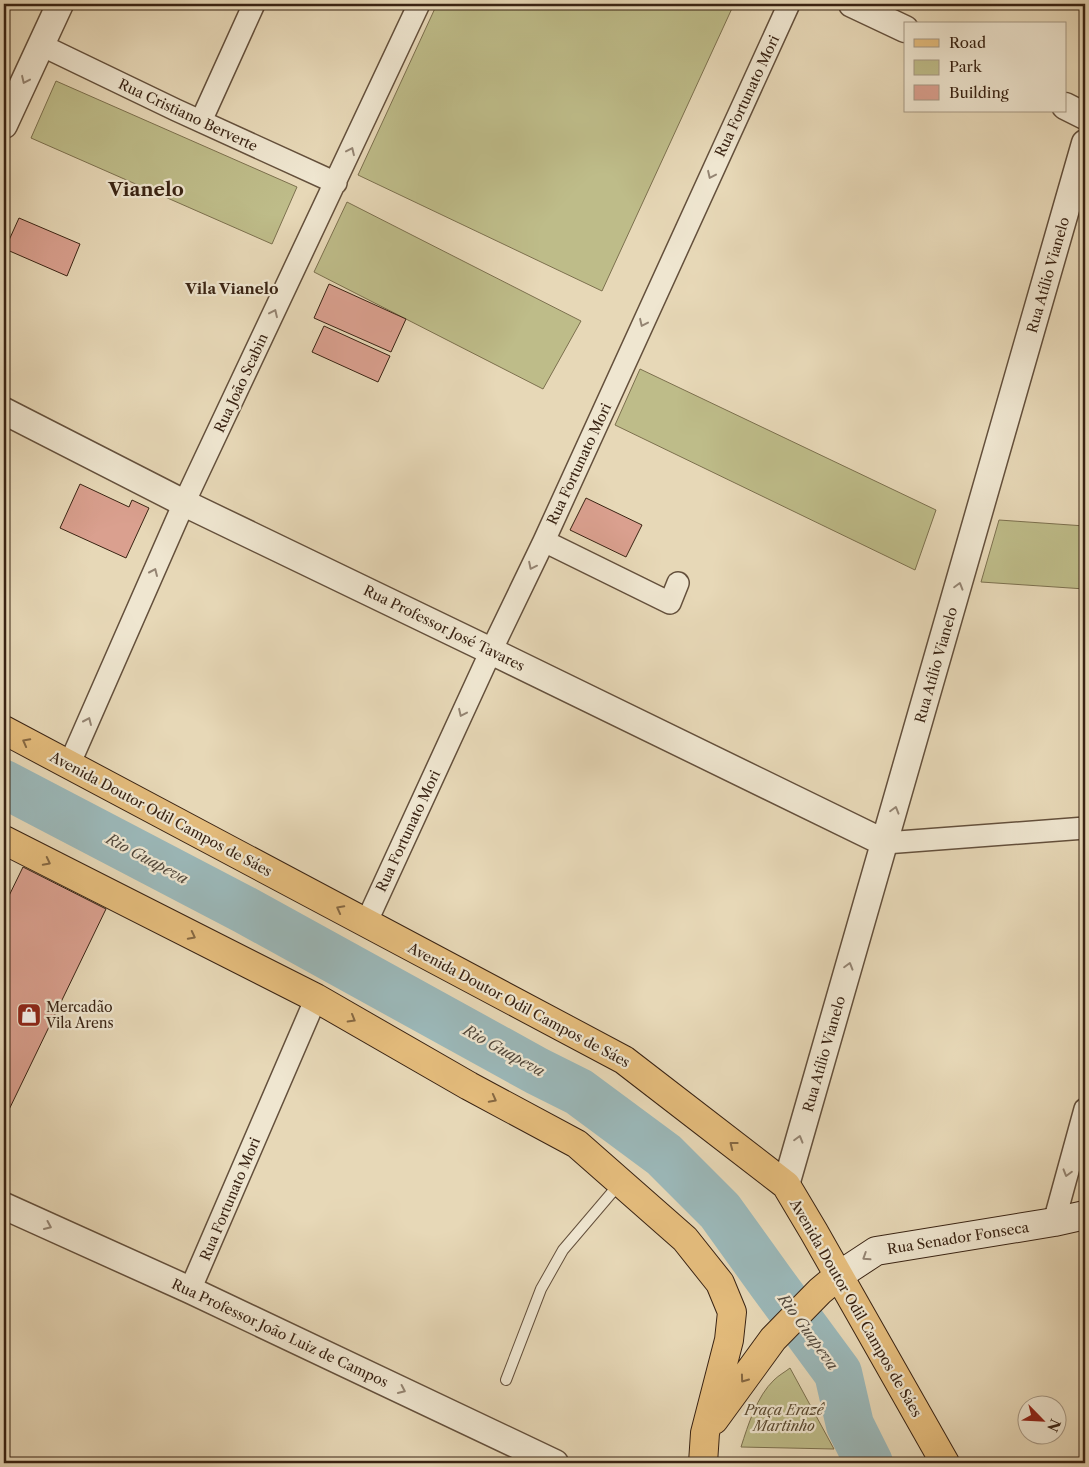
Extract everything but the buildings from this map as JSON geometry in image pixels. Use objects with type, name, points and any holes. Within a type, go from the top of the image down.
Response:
[{"type":"main road","name":"Avenida Doutor Odil Campos de Sáes","points":[[4,730],[624,1060],[786,1186],[814,1232],[829,1283],[945,1463]]},
{"type":"main road","points":[[4,840],[316,998],[469,1086],[576,1144],[685,1239],[720,1283],[732,1312],[729,1340],[705,1433],[703,1463]]},
{"type":"main road","name":"Rua Senador Fonseca","points":[[829,1283],[876,1251],[1085,1216]]},
{"type":"main road","points":[[705,1433],[773,1339],[829,1283]]},
{"type":"street","points":[[4,125],[60,4]]},
{"type":"street","points":[[201,121],[254,4]]},
{"type":"street","name":"Rua João Scabin","points":[[69,765],[184,503],[419,4]]},
{"type":"street","name":"Rua Fortunato Mori","points":[[366,923],[491,651],[544,541],[789,4]]},
{"type":"street","points":[[852,4],[904,29]]},
{"type":"street","name":"Rua Cristiano Berverte","points":[[41,45],[336,183]]},
{"type":"street","points":[[1066,106],[1085,116]]},
{"type":"street","name":"Rua Atílio Vianelo","points":[[786,1186],[1085,143]]},
{"type":"street","name":"Rua Professor José Tavares","points":[[4,411],[184,503],[885,843]]},
{"type":"street","points":[[544,541],[670,603],[678,583]]},
{"type":"street","points":[[885,843],[1085,828]]},
{"type":"street","name":"Rua Fortunato Mori","points":[[190,1290],[316,998]]},
{"type":"street","points":[[1054,1222],[1085,1109]]},
{"type":"street","name":"Rua Professor João Luiz de Campos","points":[[4,1206],[190,1290],[553,1463]]},
{"type":"lane","points":[[506,1380],[541,1289],[563,1250],[620,1182]]},
{"type":"green space","points":[[437,4],[734,4],[602,291],[358,175]]},
{"type":"green space","points":[[56,81],[297,187],[272,244],[31,138]]},
{"type":"green space","points":[[347,202],[581,321],[543,389],[314,272]]},
{"type":"green space","points":[[640,369],[936,510],[915,570],[615,425]]},
{"type":"green space","points":[[999,520],[1085,526],[1085,589],[981,582]]},
{"type":"green space","name":"Praça Erazê Martinho","points":[[790,1368],[834,1449],[741,1447],[754,1411],[763,1394],[774,1380]]},
{"type":"waterway","name":"Rio Guapeva","points":[[4,784],[245,910],[537,1071],[579,1092],[664,1155],[720,1211],[838,1373],[850,1425],[869,1463]]},
{"type":"place","name":"Mercadão Vila Arens","points":[[29,1015]]},
{"type":"district","name":"Vianelo","points":[[146,189]]},
{"type":"district","name":"Vila Vianelo","points":[[232,289]]}]
